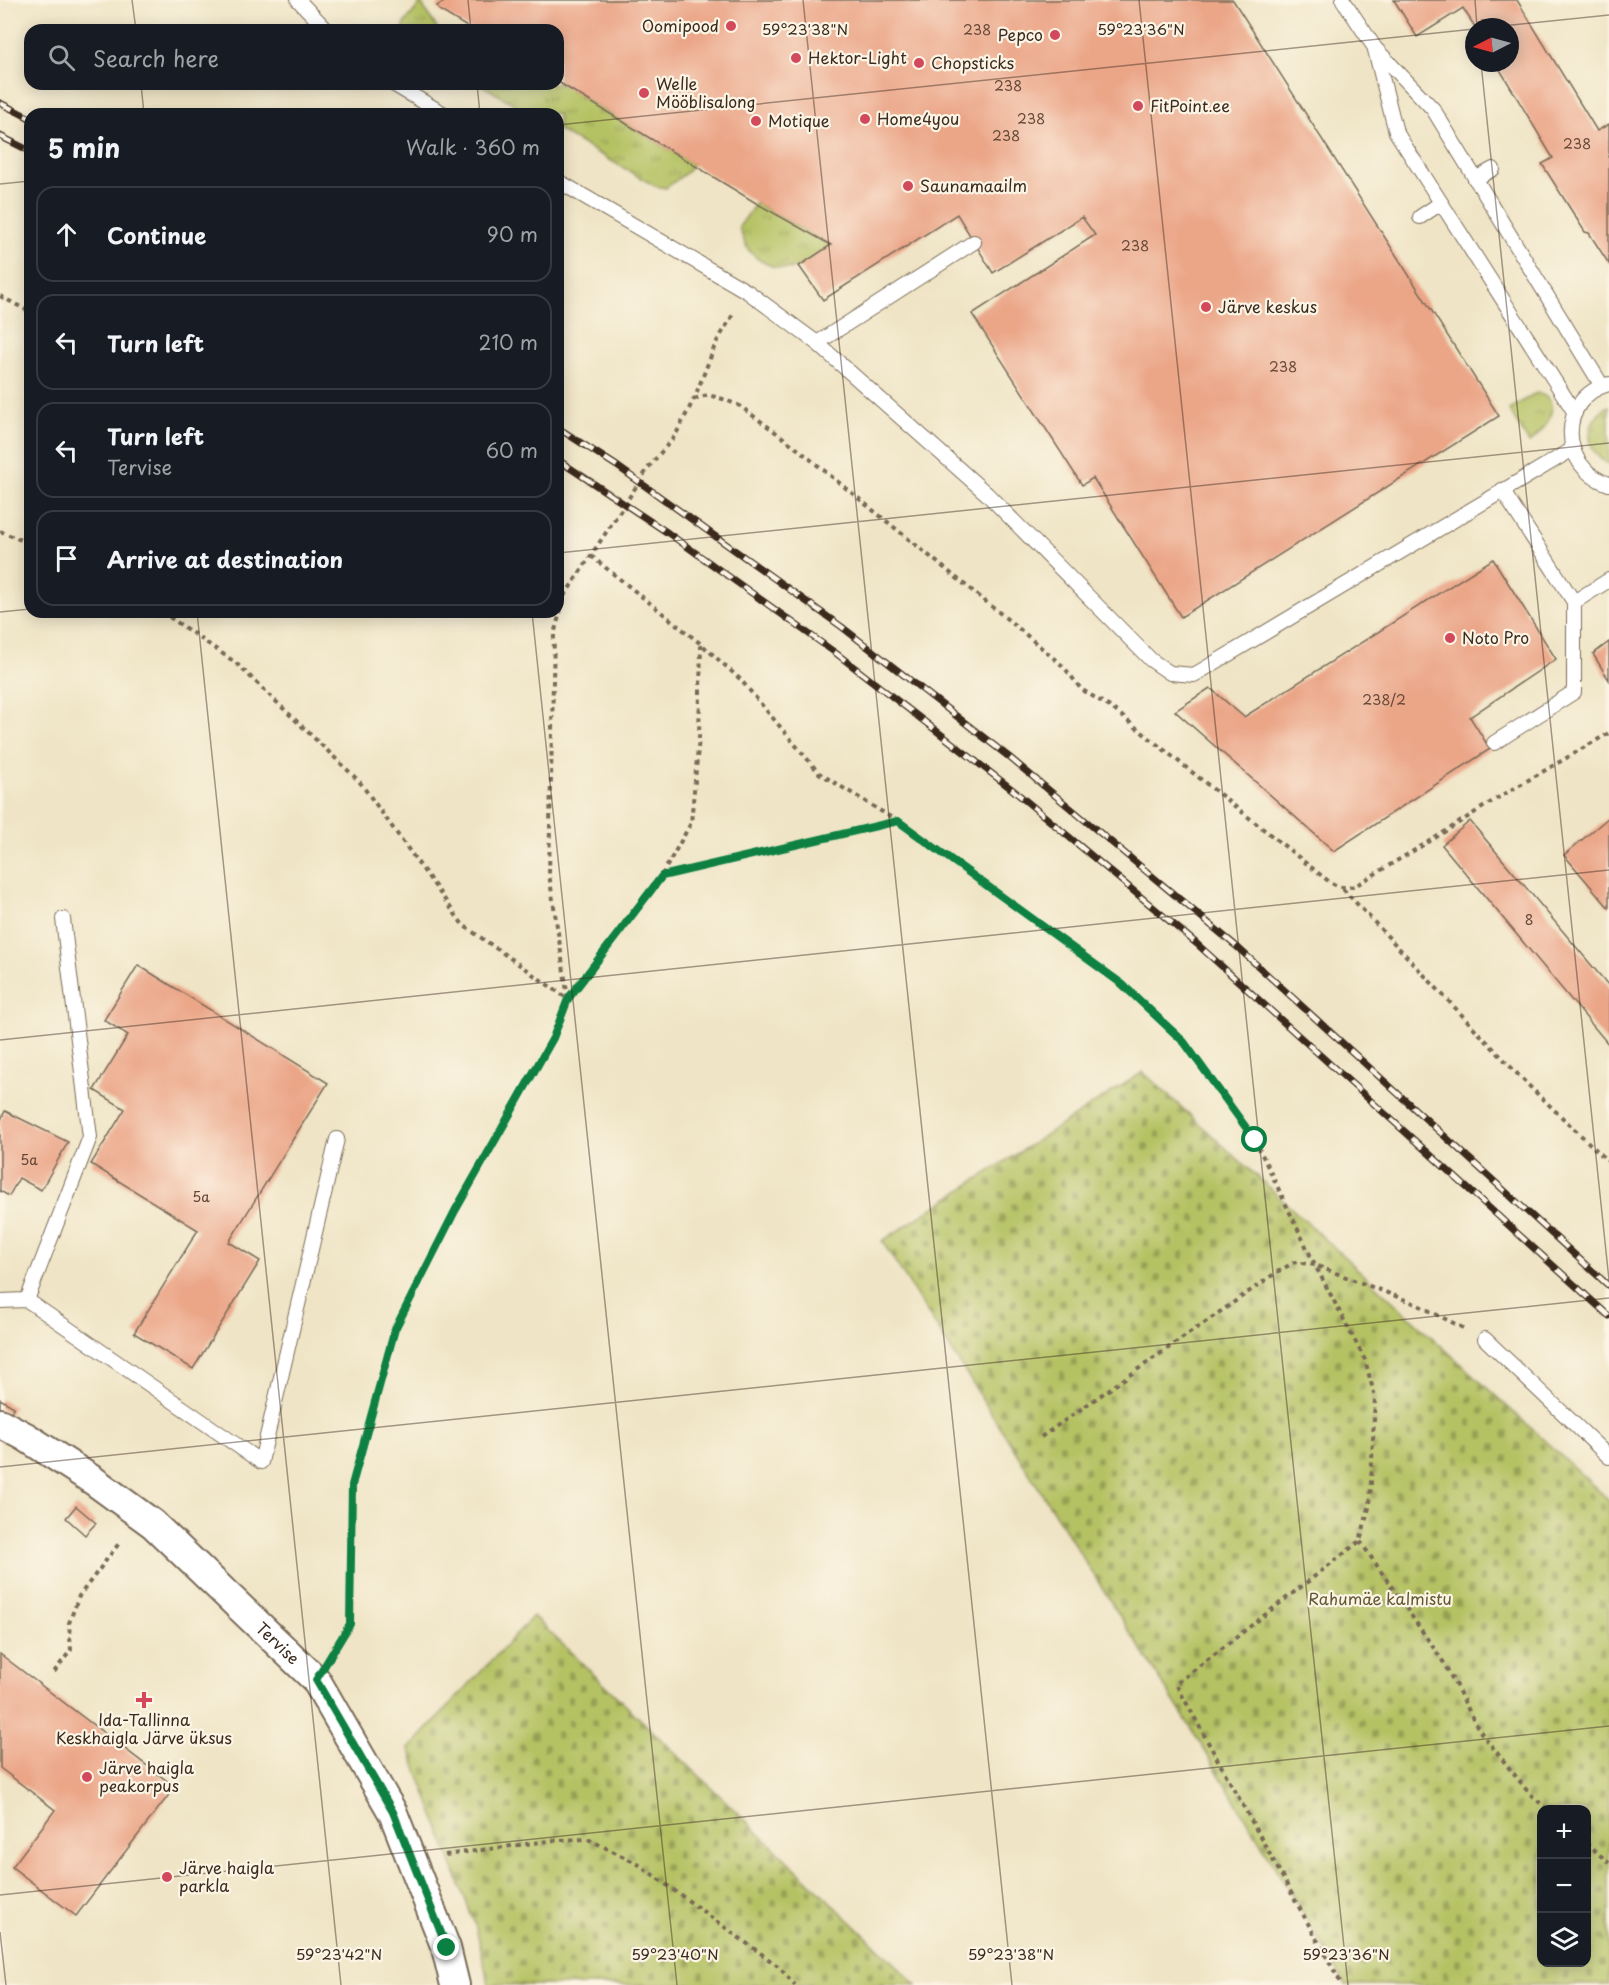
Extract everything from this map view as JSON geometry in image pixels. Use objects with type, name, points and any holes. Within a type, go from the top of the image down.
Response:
[{"type":"street","name":"Tervise","points":[[0,1423],[74,1468],[153,1524],[316,1680],[393,1812],[447,1948],[455,1985]]},
{"type":"lane","points":[[297,0],[321,24]]},
{"type":"lane","points":[[1343,0],[1375,48],[1433,109],[1605,385],[1581,402],[1571,427],[1576,457],[1586,471],[1599,481],[1609,484]]},
{"type":"lane","points":[[1375,48],[1396,132],[1575,413]]},
{"type":"lane","points":[[403,90],[434,108]]},
{"type":"lane","points":[[1475,179],[1493,169]]},
{"type":"lane","points":[[564,185],[748,292],[817,343],[987,494],[1151,660],[1170,674],[1194,675],[1573,449]]},
{"type":"lane","points":[[1420,217],[1441,203]]},
{"type":"lane","points":[[817,343],[974,242]]},
{"type":"lane","points":[[1494,742],[1574,692],[1574,602],[1502,490]]},
{"type":"lane","points":[[1574,602],[1609,580]]},
{"type":"lane","points":[[27,1300],[90,1137],[63,919]]},
{"type":"lane","points":[[0,1301],[27,1300],[261,1462],[337,1139]]},
{"type":"lane","points":[[1485,1339],[1609,1457]]},
{"type":"path","points":[[564,599],[651,464],[675,436],[694,399],[716,343],[748,292]]},
{"type":"path","points":[[0,297],[24,309]]},
{"type":"path","points":[[0,531],[24,541]]},
{"type":"path","points":[[591,556],[701,644],[740,679],[819,773],[898,821],[1122,984],[1184,1042],[1255,1140],[1315,1265],[1365,1360],[1375,1397],[1370,1504],[1360,1541],[1176,1684],[1342,1985]]},
{"type":"path","points":[[171,618],[236,663],[359,781],[463,925],[568,999]]},
{"type":"path","points":[[559,618],[554,634],[549,874],[568,999]]},
{"type":"path","points":[[316,1680],[350,1624],[352,1485],[395,1329],[455,1211],[553,1038],[568,999],[662,876],[691,823],[699,737],[701,644]]},
{"type":"path","points":[[662,876],[898,821]]},
{"type":"path","points":[[1343,889],[1526,1083],[1609,1162]]},
{"type":"path","points":[[1041,1437],[1277,1272],[1295,1262],[1315,1265],[1416,1304],[1485,1339]]},
{"type":"path","points":[[54,1672],[71,1650],[69,1623],[79,1596],[121,1542],[114,1538]]},
{"type":"path","points":[[1360,1541],[1444,1663],[1479,1730],[1529,1793],[1543,1805]]},
{"type":"path","points":[[411,1858],[556,1840],[588,1839],[638,1864],[778,1966],[795,1985]]},
{"type":"path","points":[[1591,1847],[1609,1863]]},
{"type":"green space","points":[[421,3],[434,24],[404,24]]},
{"type":"green space","points":[[564,86],[693,164],[687,172],[666,188],[655,186],[564,133],[564,108],[521,108],[490,90],[564,90]]},
{"type":"green space","points":[[756,203],[831,245],[807,262],[793,268],[774,267],[761,261],[749,250],[739,227]]},
{"type":"green space","points":[[1537,393],[1546,397],[1552,409],[1541,432],[1529,443],[1509,410]]},
{"type":"green space","points":[[1609,406],[1609,464],[1595,452],[1590,435],[1595,418]]},
{"type":"green space","name":"Rahumäe kalmistu","points":[[1143,1072],[1609,1500],[1609,1985],[1346,1985],[1196,1736],[882,1241]]},
{"type":"green space","points":[[533,1616],[917,1985],[489,1985],[476,1928],[409,1749]]},
{"type":"building","name":"Järve keskus","points":[[447,0],[1233,0],[1499,416],[1181,617],[1093,478],[1082,485],[972,314],[1095,235],[1082,217],[993,273],[957,214],[823,300],[799,266],[831,245],[756,203],[564,86],[564,24],[462,24],[439,10],[437,6]]},
{"type":"building","points":[[1394,0],[1517,0],[1597,131],[1609,124],[1609,264],[1589,233],[1585,232],[1542,164],[1553,158],[1501,72],[1519,72],[1519,18],[1469,18],[1463,8],[1417,37]]},
{"type":"building","points":[[1493,559],[1556,659],[1470,717],[1490,749],[1334,851],[1175,711],[1210,688],[1244,717]]},
{"type":"building","points":[[1609,642],[1609,680],[1593,654]]},
{"type":"building","points":[[1609,817],[1609,908],[1564,855]]},
{"type":"building","points":[[1470,821],[1609,986],[1609,1045],[1442,845]]},
{"type":"building","points":[[138,965],[328,1083],[229,1242],[260,1261],[193,1369],[134,1333],[198,1230],[91,1164],[125,1109],[94,1090],[128,1035],[104,1020]]},
{"type":"building","points":[[5,1111],[68,1142],[41,1190],[19,1178],[9,1196],[0,1191],[0,1122]]},
{"type":"building","points":[[0,1399],[14,1407],[10,1414],[0,1408]]},
{"type":"building","points":[[76,1506],[96,1523],[85,1535],[66,1518]]},
{"type":"building","name":"Järve haigla peakorpus","points":[[0,1654],[175,1787],[76,1916],[12,1867],[55,1810],[0,1768]]},
{"type":"railway","points":[[0,103],[24,115]]},
{"type":"railway","points":[[0,136],[24,148]]},
{"type":"railway","points":[[564,432],[617,466],[842,627],[1009,757],[1236,946],[1609,1286]]},
{"type":"railway","points":[[564,464],[668,533],[837,654],[1013,790],[1197,944],[1609,1316]]},
{"type":"place","name":"Oomipood","points":[[731,26]]},
{"type":"place","name":"Pepco","points":[[1055,35]]},
{"type":"place","name":"Hektor-Light","points":[[796,58]]},
{"type":"place","name":"Chopsticks","points":[[919,63]]},
{"type":"place","name":"Welle Mööblisalong","points":[[644,93]]},
{"type":"place","name":"FitPoint.ee","points":[[1138,106]]},
{"type":"place","name":"Home4you","points":[[865,119]]},
{"type":"place","name":"Motique","points":[[756,121]]},
{"type":"place","name":"Saunamaailm","points":[[908,186]]},
{"type":"place","name":"Järve keskus","points":[[1206,307]]},
{"type":"place","name":"Noto Pro","points":[[1450,638]]},
{"type":"place","name":"Ida-Tallinna Keskhaigla Järve üksus","points":[[144,1700]]},
{"type":"place","name":"Järve haigla peakorpus","points":[[87,1777]]},
{"type":"place","name":"Järve haigla parkla","points":[[167,1877]]},
{"type":"route","points":[[447,1948],[393,1812],[316,1680],[350,1624],[352,1485],[395,1329],[455,1211],[553,1038],[568,999],[662,876],[898,821],[1122,984],[1184,1042],[1255,1140]]}]
